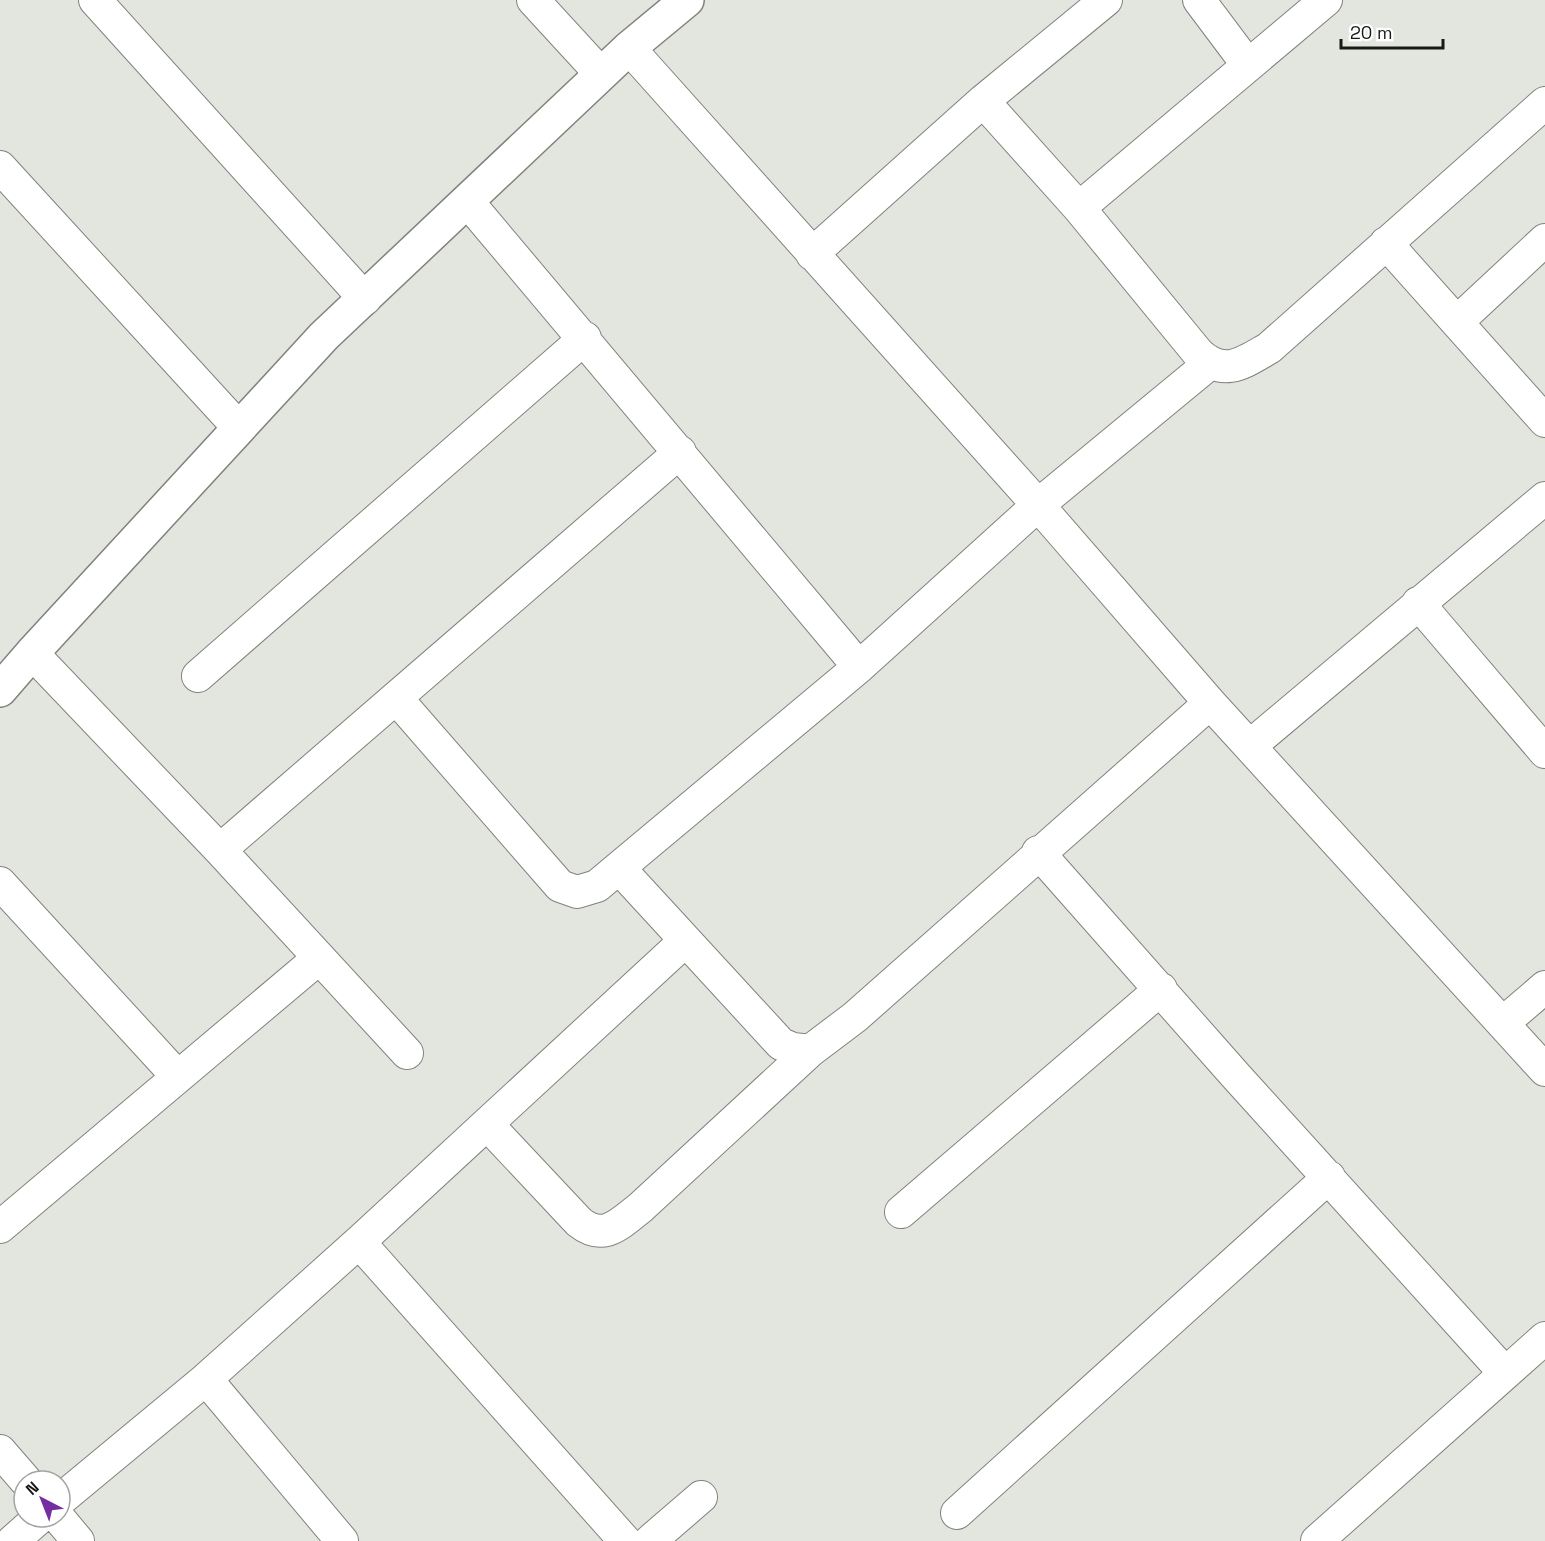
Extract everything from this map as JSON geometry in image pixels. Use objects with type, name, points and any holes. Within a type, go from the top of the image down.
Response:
[{"type":"street","points":[[95,0],[364,299]]},
{"type":"street","points":[[533,0],[602,74]]},
{"type":"street","points":[[812,254],[983,100],[1106,0]]},
{"type":"street","points":[[1199,0],[1247,64]]},
{"type":"street","points":[[1079,208],[1247,64],[1326,0]]},
{"type":"street","points":[[0,690],[324,336],[629,48],[681,2]]},
{"type":"street","points":[[629,48],[1038,505],[1210,704],[1545,1070]]},
{"type":"street","points":[[983,100],[1079,208],[1209,364],[1222,368],[1242,364],[1269,348],[1545,103]]},
{"type":"street","points":[[0,167],[239,428]]},
{"type":"street","points":[[468,202],[585,338],[859,667]]},
{"type":"street","points":[[1457,322],[1545,240]]},
{"type":"street","points":[[1386,243],[1545,421]]},
{"type":"street","points":[[198,676],[585,338]]},
{"type":"street","points":[[397,699],[560,886],[577,892],[597,886],[859,667],[1038,505],[1209,364]]},
{"type":"street","points":[[220,850],[680,452]]},
{"type":"street","points":[[1250,746],[1545,498]]},
{"type":"street","points":[[1418,603],[1545,752]]},
{"type":"street","points":[[32,653],[220,850],[407,1053]]},
{"type":"street","points":[[488,1124],[579,1222],[590,1230],[601,1232],[617,1226],[640,1208],[810,1051],[855,1017],[1038,852],[1210,704]]},
{"type":"street","points":[[1038,852],[1504,1372]]},
{"type":"street","points":[[620,869],[782,1044],[793,1049],[810,1051]]},
{"type":"street","points":[[0,884],[178,1077]]},
{"type":"street","points":[[72,1490],[206,1379],[359,1242],[685,941]]},
{"type":"street","points":[[0,1227],[319,958]]},
{"type":"street","points":[[1503,1023],[1545,987]]},
{"type":"street","points":[[901,1212],[1161,989]]},
{"type":"street","points":[[957,1513],[1329,1177]]},
{"type":"street","points":[[359,1242],[625,1541]]},
{"type":"street","points":[[1317,1541],[1504,1372],[1545,1338]]},
{"type":"street","points":[[206,1379],[342,1541]]},
{"type":"street","points":[[0,1451],[16,1469]]},
{"type":"street","points":[[650,1541],[701,1497]]},
{"type":"street","points":[[13,1541],[26,1529]]},
{"type":"street","points":[[68,1529],[78,1541]]}]
